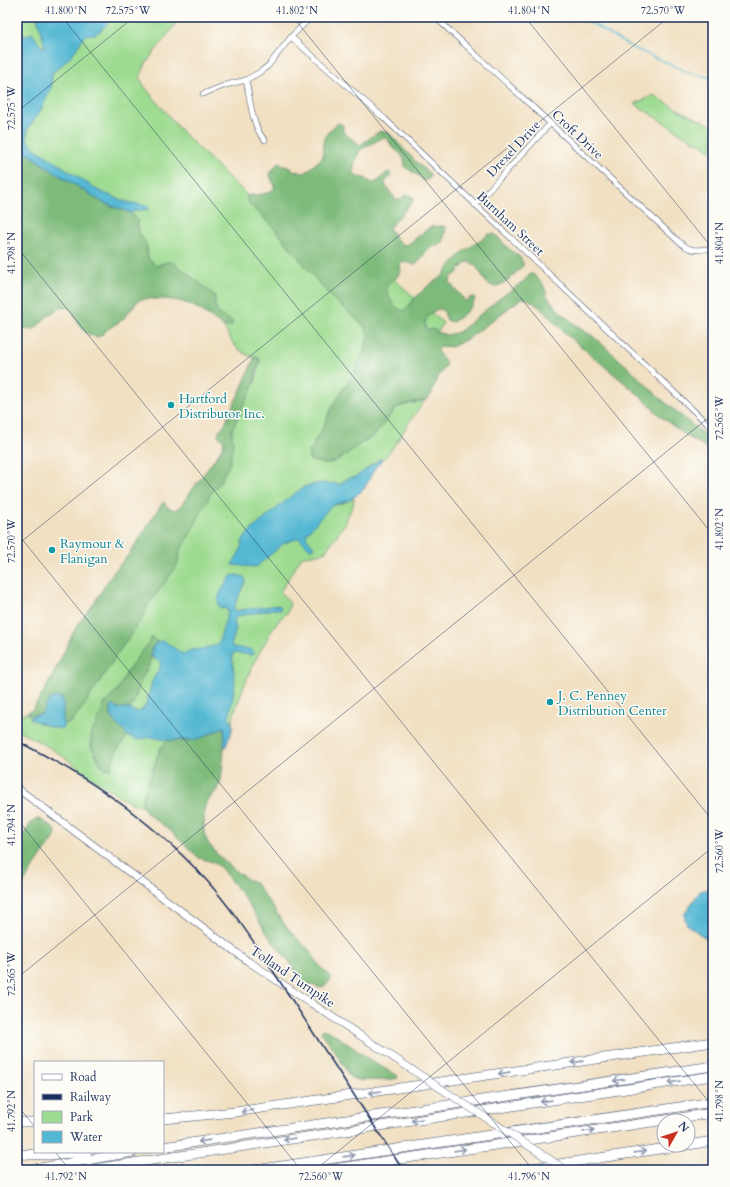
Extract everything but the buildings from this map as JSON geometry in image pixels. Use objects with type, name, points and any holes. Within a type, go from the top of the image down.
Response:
[{"type":"highway","points":[[164,1119],[235,1112],[713,1041]]},
{"type":"highway","points":[[164,1147],[713,1066]]},
{"type":"highway","points":[[86,1170],[713,1076]]},
{"type":"highway","points":[[255,1170],[713,1102]]},
{"type":"highway","points":[[325,1170],[713,1113]]},
{"type":"highway","points":[[17,1122],[34,1122]]},
{"type":"highway","points":[[696,1144],[713,1141]]},
{"type":"highway","points":[[518,1170],[656,1150]]},
{"type":"highway","points":[[17,1154],[48,1155],[74,1153]]},
{"type":"highway","points":[[29,1170],[127,1153]]},
{"type":"main road","name":"Tolland Turnpike","points":[[17,788],[249,962],[566,1170]]},
{"type":"street","points":[[204,94],[226,85],[246,80],[260,72],[268,66],[311,17]]},
{"type":"street","name":"Croft Drive","points":[[435,17],[685,247],[693,251],[713,248]]},
{"type":"street","points":[[613,17],[616,19],[632,20],[637,17]]},
{"type":"street","name":"Burnham Street","points":[[291,38],[385,119],[713,429]]},
{"type":"street","points":[[246,80],[257,128],[265,140]]},
{"type":"street","name":"Drexel Drive","points":[[475,205],[550,124]]},
{"type":"green space","points":[[17,17],[181,17],[146,63],[140,78],[144,86],[182,132],[247,195],[249,204],[275,229],[293,251],[329,221],[443,323],[386,418],[398,407],[425,400],[387,455],[382,460],[380,459],[353,478],[334,505],[354,498],[353,506],[346,522],[325,552],[302,556],[280,592],[290,603],[287,613],[273,628],[252,666],[236,707],[232,722],[230,720],[193,847],[142,804],[143,807],[122,798],[54,750],[24,733],[17,731],[17,714],[21,715],[28,712],[36,720],[219,453],[228,432],[255,382],[260,359],[247,355],[235,346],[224,327],[232,325],[217,313],[215,305],[174,263],[163,263],[156,266],[148,258],[147,248],[17,253]]},
{"type":"green space","points":[[653,95],[677,109],[713,126],[713,151],[682,134],[635,104]]},
{"type":"green space","points":[[338,123],[343,125],[343,132],[360,145],[380,131],[389,133],[415,161],[430,174],[430,178],[424,181],[405,167],[404,159],[400,153],[392,147],[389,141],[384,137],[360,150],[354,165],[354,173],[357,177],[365,178],[372,183],[377,182],[389,172],[391,176],[385,182],[385,185],[396,200],[400,200],[405,195],[413,197],[413,201],[389,228],[400,244],[407,245],[430,227],[446,227],[443,243],[430,247],[415,265],[406,262],[402,262],[400,264],[401,271],[397,277],[387,285],[387,292],[396,307],[403,311],[429,285],[443,276],[464,251],[488,234],[495,234],[509,249],[520,257],[523,266],[506,282],[495,287],[486,282],[473,264],[466,262],[456,274],[451,277],[450,283],[466,302],[468,299],[473,297],[475,298],[472,305],[463,315],[452,322],[447,320],[441,309],[434,311],[425,322],[426,329],[433,329],[439,333],[447,335],[459,332],[500,298],[524,281],[530,274],[533,274],[543,284],[547,296],[560,312],[581,329],[594,337],[661,399],[713,442],[713,451],[688,437],[660,416],[639,395],[567,335],[538,306],[528,299],[522,298],[469,338],[452,347],[441,346],[439,348],[438,353],[444,359],[446,365],[436,380],[432,393],[427,400],[406,404],[396,408],[375,435],[334,462],[325,464],[311,461],[308,453],[321,432],[333,405],[355,371],[363,354],[368,338],[368,332],[363,325],[329,295],[275,229],[249,204],[246,196],[267,193],[274,189],[275,185],[270,174],[278,163],[298,172],[305,173],[323,157],[324,138]]},
{"type":"green space","points":[[17,150],[30,155],[104,203],[131,213],[137,220],[139,233],[146,243],[148,258],[156,266],[171,262],[179,267],[215,296],[216,309],[220,315],[232,321],[232,325],[224,327],[197,308],[184,302],[142,299],[138,301],[122,320],[98,337],[84,331],[78,324],[72,310],[67,308],[56,310],[34,329],[17,327]]},
{"type":"green space","points":[[255,357],[258,357],[260,362],[256,371],[254,384],[232,430],[233,443],[230,463],[220,482],[210,495],[186,542],[180,550],[178,563],[174,570],[147,607],[143,617],[83,707],[70,723],[63,724],[62,698],[58,697],[51,699],[41,714],[28,714],[28,712],[33,709],[50,681],[76,627],[94,603],[112,574],[129,554],[161,505],[164,502],[167,507],[175,510],[179,508],[225,445],[224,441],[218,436],[219,430],[225,425]]},
{"type":"green space","points":[[152,637],[157,641],[151,649],[151,661],[142,678],[132,706],[130,709],[119,709],[112,705],[111,716],[128,736],[115,753],[111,768],[108,769],[101,765],[91,746],[91,732],[96,725],[105,703],[118,689],[127,672]]},
{"type":"green space","points":[[224,727],[225,739],[221,781],[204,808],[204,833],[208,843],[217,854],[238,873],[257,885],[286,926],[309,950],[320,966],[328,974],[330,981],[325,986],[320,988],[313,985],[303,985],[289,961],[272,941],[243,896],[220,867],[213,862],[199,858],[167,828],[148,814],[142,806],[142,800],[160,749],[167,740],[188,741],[208,735]]},
{"type":"green space","points":[[37,819],[40,819],[56,831],[55,837],[31,871],[17,895],[17,841],[31,823]]},
{"type":"green space","points":[[323,1029],[334,1034],[376,1064],[397,1075],[398,1078],[385,1080],[358,1080],[350,1077],[335,1051],[322,1033],[321,1031]]},
{"type":"water","points":[[37,17],[114,17],[97,33],[85,36],[77,48],[59,68],[52,73],[51,89],[39,113],[27,130],[27,139],[33,147],[99,191],[126,202],[148,206],[149,209],[131,213],[104,203],[30,155],[17,150],[17,39],[32,33],[41,46],[45,47]]},
{"type":"water","points":[[380,459],[382,460],[375,468],[364,489],[350,500],[331,506],[307,533],[306,537],[314,547],[312,549],[310,549],[299,538],[284,543],[256,567],[232,565],[240,551],[243,540],[249,532],[290,497],[304,487],[319,483],[341,484],[348,478],[356,477]]},
{"type":"water","points":[[237,575],[244,577],[246,580],[235,604],[234,611],[279,605],[281,610],[274,609],[239,616],[234,619],[236,629],[231,646],[247,649],[255,653],[252,655],[232,654],[235,683],[229,718],[233,727],[226,747],[224,746],[224,727],[195,740],[167,740],[150,737],[137,740],[128,736],[111,715],[111,706],[113,705],[117,709],[126,708],[137,712],[144,707],[148,700],[153,680],[161,666],[160,662],[152,657],[152,648],[158,642],[164,641],[183,654],[192,650],[218,645],[228,612],[227,609],[221,608],[218,604],[220,595],[231,576]]},
{"type":"water","points":[[56,697],[63,699],[63,728],[61,729],[48,726],[30,719],[31,716],[41,714],[50,699]]},
{"type":"water","points":[[713,888],[713,943],[687,925],[684,915],[700,891]]},
{"type":"waterway","points":[[581,17],[631,47],[690,73],[713,78]]},
{"type":"railway","points":[[17,741],[90,782],[113,798],[136,815],[178,851],[198,871],[224,901],[259,950],[403,1170]]},
{"type":"place","name":"Hartford Distributor Inc.","points":[[171,405]]},
{"type":"place","name":"Raymour & Flanigan","points":[[52,550]]},
{"type":"place","name":"J. C. Penney Distribution Center","points":[[550,702]]}]
